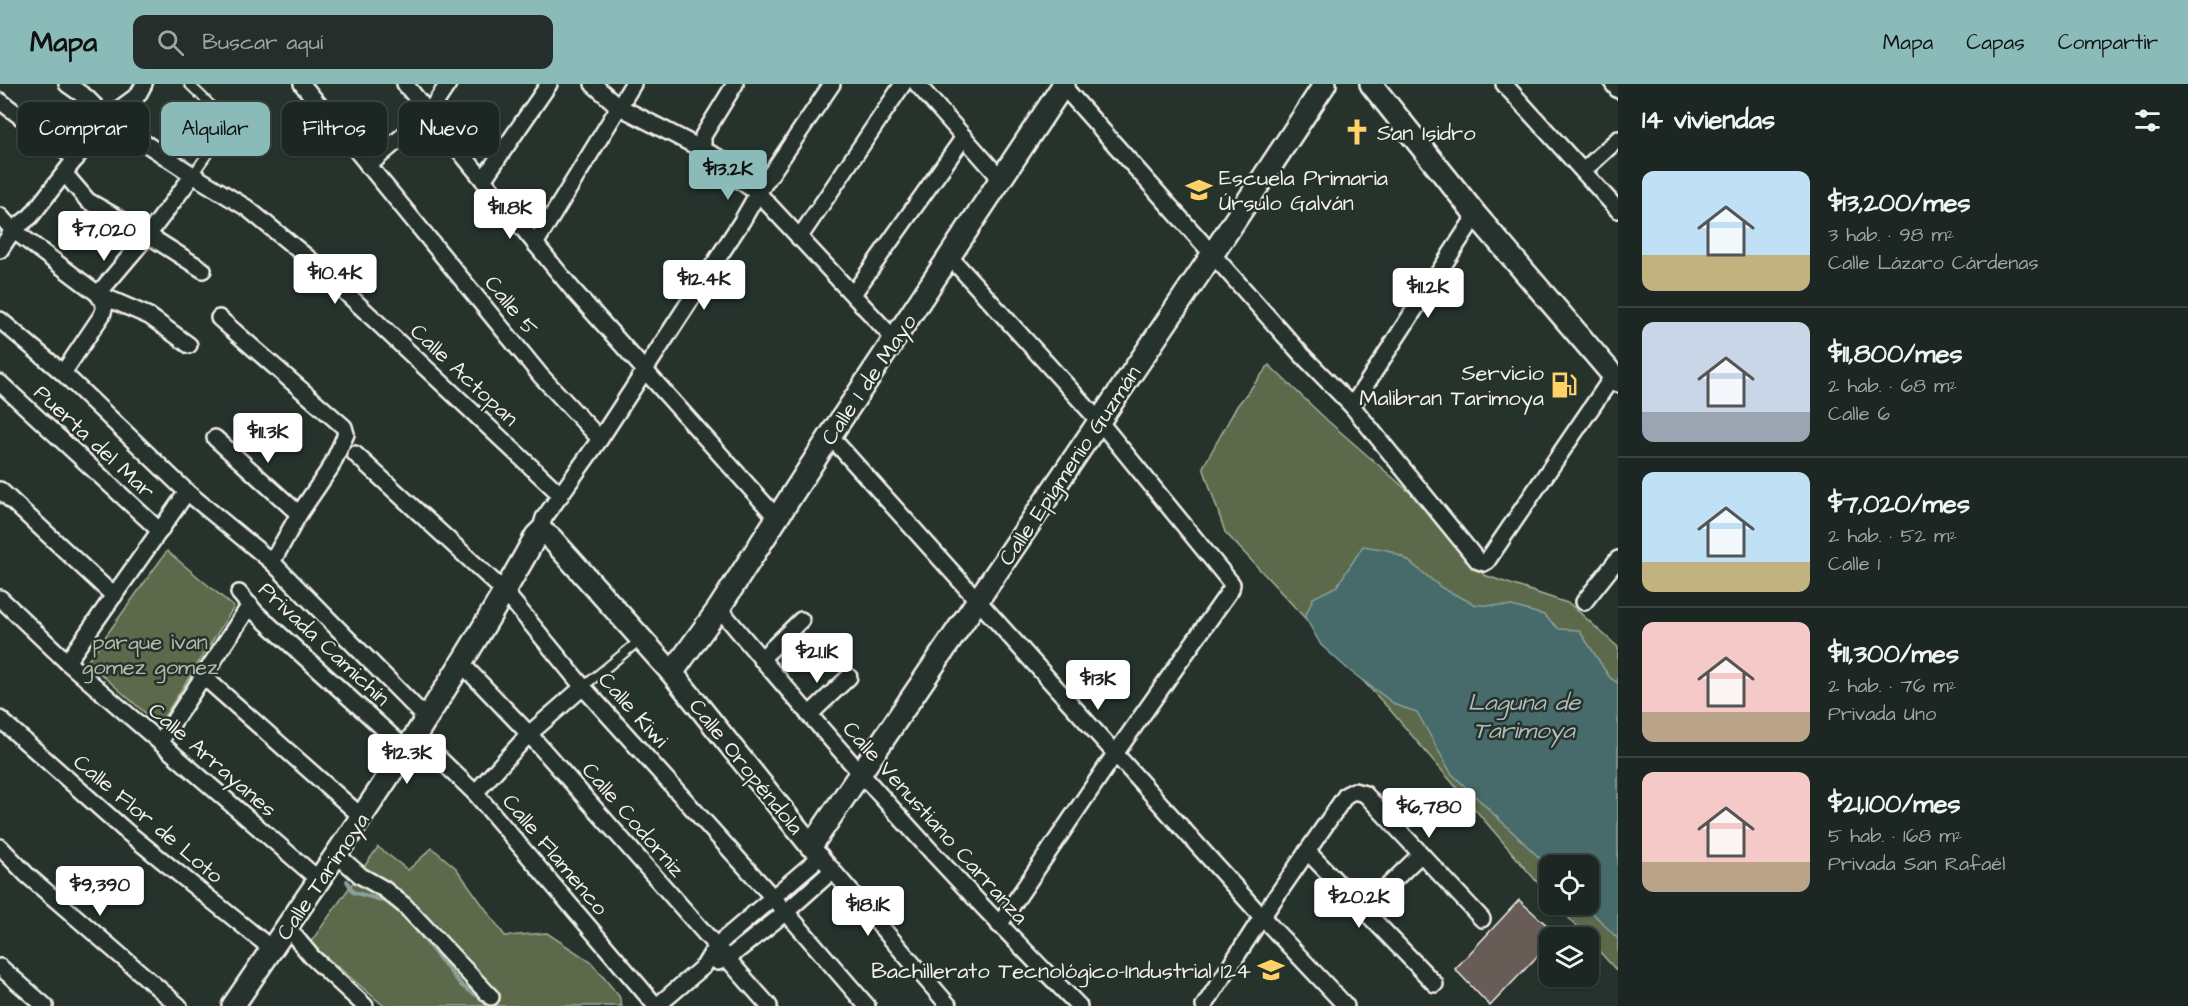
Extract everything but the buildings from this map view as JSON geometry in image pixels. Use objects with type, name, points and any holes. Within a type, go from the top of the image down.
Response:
[{"type":"street","name":"Calle Actopan","points":[[67,84],[91,102]]},
{"type":"street","points":[[129,102],[138,95],[144,84]]},
{"type":"street","name":"Calle 5","points":[[302,84],[541,376],[600,439]]},
{"type":"street","points":[[405,84],[419,102]]},
{"type":"street","points":[[436,102],[448,84]]},
{"type":"street","points":[[483,180],[549,84]]},
{"type":"street","points":[[593,84],[618,106],[727,162],[744,193],[742,220]]},
{"type":"street","points":[[535,244],[633,84]]},
{"type":"street","points":[[703,150],[703,136],[735,84]]},
{"type":"street","points":[[542,531],[544,518],[600,439],[758,193],[832,84]]},
{"type":"street","points":[[799,238],[903,84]]},
{"type":"street","points":[[917,84],[1000,179]]},
{"type":"street","name":"Calle Epigmenio Guzmán","points":[[816,851],[860,775],[1325,84]]},
{"type":"street","points":[[1063,85],[1302,355],[1352,406],[1478,561],[1484,562],[1487,561],[1616,379],[1476,215],[1371,84]]},
{"type":"street","points":[[1504,84],[1618,210]]},
{"type":"street","points":[[1613,84],[1618,90]]},
{"type":"street","name":"Calle 1 de Mayo","points":[[672,673],[719,608],[1063,85]]},
{"type":"street","points":[[0,101],[76,159]]},
{"type":"street","points":[[853,294],[964,137]]},
{"type":"street","points":[[368,166],[399,139]]},
{"type":"street","points":[[1583,171],[1618,139]]},
{"type":"street","name":"Calle Actopan","points":[[149,146],[247,208],[313,262],[561,495]]},
{"type":"street","points":[[0,250],[13,230],[31,216],[78,156]]},
{"type":"street","points":[[463,156],[573,290],[777,518]]},
{"type":"street","points":[[65,174],[88,201],[203,270]]},
{"type":"street","points":[[98,294],[148,235],[193,175]]},
{"type":"street","points":[[736,178],[758,193],[894,339]]},
{"type":"street","points":[[1352,406],[1476,215]]},
{"type":"street","points":[[0,216],[13,230],[98,294],[149,316],[189,345]]},
{"type":"street","points":[[949,256],[1099,421],[1231,582],[1232,587],[999,925]]},
{"type":"street","points":[[63,373],[102,315],[105,306],[98,294]]},
{"type":"street","points":[[219,318],[344,427],[346,434],[331,467],[299,514],[272,562]]},
{"type":"street","points":[[0,320],[63,373],[187,492],[272,562],[417,735]]},
{"type":"street","name":"Puerta del Mar","points":[[0,384],[160,531]]},
{"type":"street","points":[[830,436],[1262,917],[1346,1006]]},
{"type":"street","points":[[215,438],[299,514]]},
{"type":"street","name":"Calle Kiwi","points":[[355,454],[505,592],[583,687],[786,912],[867,1006]]},
{"type":"street","points":[[0,490],[114,596]]},
{"type":"street","points":[[67,662],[187,492]]},
{"type":"street","name":"Calle Tarimoya","points":[[234,1006],[417,735],[542,531]]},
{"type":"street","name":"Calle Oropéndola","points":[[542,531],[551,538],[672,673],[816,851],[949,1006]]},
{"type":"street","points":[[1584,602],[1618,559]]},
{"type":"street","name":"Privada Camichín","points":[[239,593],[250,605],[417,735]]},
{"type":"street","name":"Calle Arrayanes","points":[[0,598],[67,662],[319,880]]},
{"type":"street","points":[[160,742],[250,605]]},
{"type":"street","name":"Calle Venustiano Carranza","points":[[719,608],[860,775],[999,925],[1079,1006]]},
{"type":"street","points":[[761,659],[801,620]]},
{"type":"street","name":"Calle Codorniz","points":[[462,664],[529,734],[769,1006]]},
{"type":"street","points":[[809,715],[849,676]]},
{"type":"street","points":[[204,677],[362,817]]},
{"type":"street","points":[[475,793],[529,734],[583,687]]},
{"type":"street","name":"Calle Flor de Loto","points":[[0,719],[127,832],[272,949]]},
{"type":"street","name":"Calle Flamenco","points":[[417,735],[475,793],[657,1006]]},
{"type":"street","points":[[1204,1006],[1346,795],[1354,791],[1365,794],[1482,919]]},
{"type":"street","points":[[0,847],[36,883],[179,1006]]},
{"type":"street","points":[[657,1006],[704,966],[716,946],[772,897],[816,851]]},
{"type":"street","points":[[1307,851],[1435,984]]},
{"type":"street","points":[[336,854],[361,876],[384,889],[405,906],[491,997]]},
{"type":"street","points":[[1363,910],[1421,854]]},
{"type":"street","points":[[704,966],[728,959],[833,870]]},
{"type":"street","points":[[287,927],[312,957],[365,1006]]},
{"type":"street","points":[[0,967],[45,1006]]},
{"type":"lane","points":[[189,84],[220,116],[222,123],[219,134],[193,175]]},
{"type":"lane","points":[[583,687],[641,639]]},
{"type":"green space","points":[[1269,365],[1328,421],[1415,497],[1484,575],[1570,604],[1618,647],[1618,972],[1599,951],[1599,927],[1577,927],[1566,915],[1599,915],[1599,855],[1539,855],[1539,884],[1391,711],[1225,532],[1203,467],[1237,406]]},
{"type":"green space","name":"parque ivan gomez gomez","points":[[167,551],[234,607],[159,725],[87,662]]},
{"type":"green space","points":[[378,847],[408,870],[432,848],[456,868],[505,936],[547,933],[591,962],[619,996],[622,1006],[384,1006],[310,943]]},
{"type":"water","name":"Laguna de Tarimoya","points":[[1363,546],[1388,550],[1406,559],[1442,588],[1476,605],[1512,606],[1544,615],[1559,629],[1579,630],[1610,678],[1618,683],[1618,939],[1595,915],[1599,915],[1599,855],[1539,855],[1539,857],[1451,773],[1417,712],[1396,705],[1350,671],[1321,645],[1305,617],[1313,598],[1337,586]]},
{"type":"waterway","points":[[347,881],[353,892],[385,901],[405,916],[462,986],[494,1006]]},
{"type":"place","name":"San Isidro","points":[[1357,132]]},
{"type":"place","name":"Escuela Primaria Úrsulo Galván","points":[[1199,190]]},
{"type":"place","name":"Servicio Malibran Tarimoya","points":[[1564,385]]},
{"type":"place","name":"Bachillerato Tecnológico-Industrial 124","points":[[1271,970]]}]
